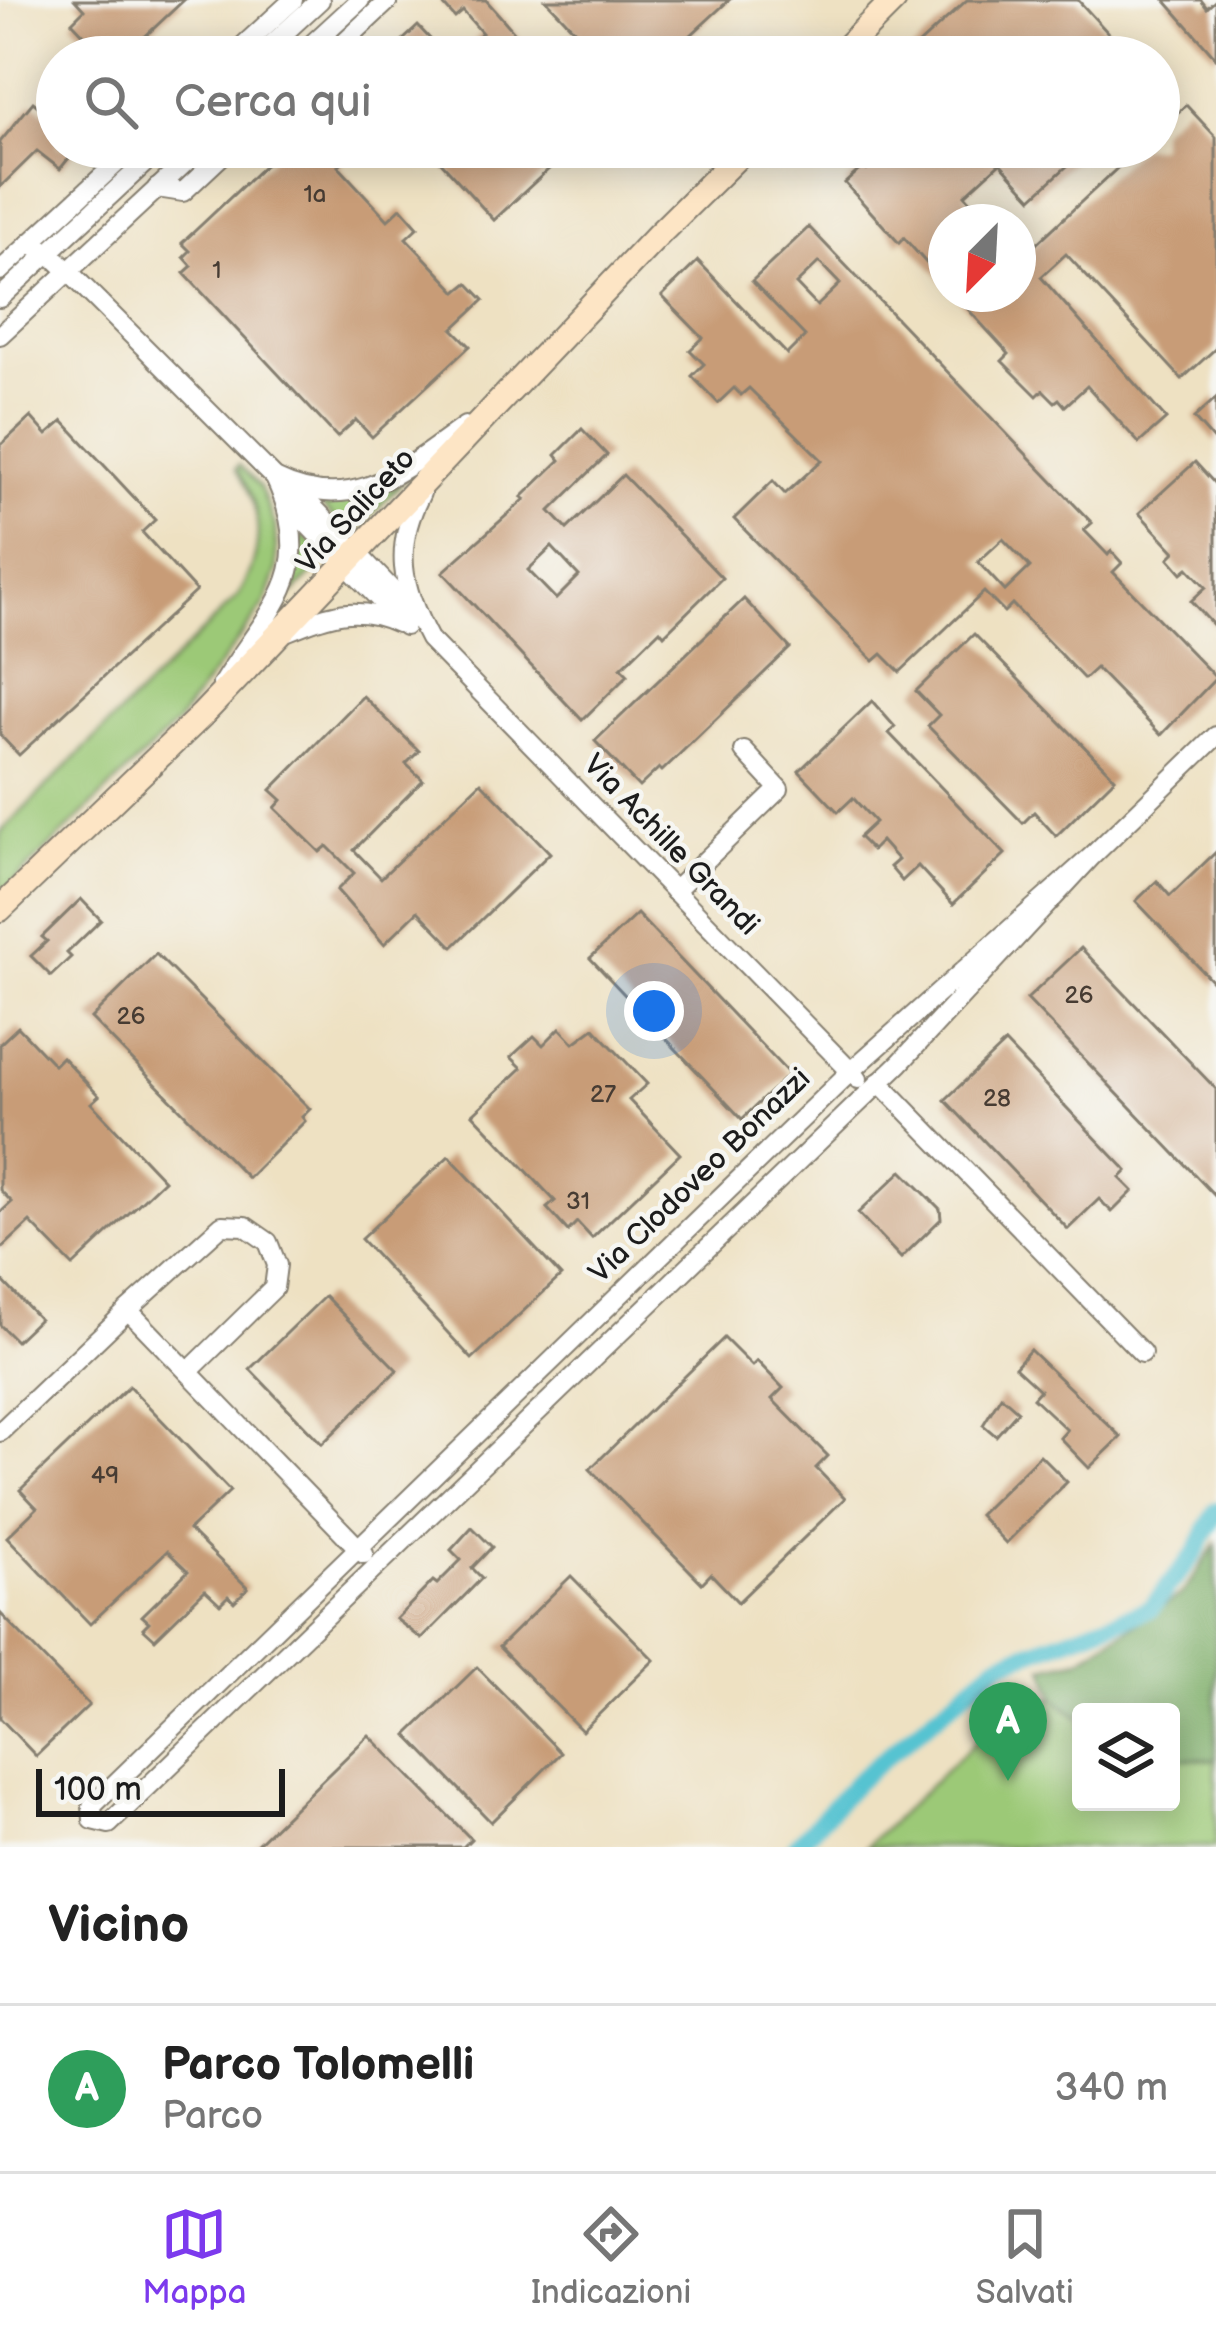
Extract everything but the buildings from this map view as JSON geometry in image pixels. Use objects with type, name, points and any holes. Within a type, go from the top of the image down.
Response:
[{"type":"main road","points":[[858,36],[894,0]]},
{"type":"main road","name":"Via Saliceto","points":[[0,909],[202,715],[726,168]]},
{"type":"street","points":[[254,36],[293,0]]},
{"type":"street","points":[[281,36],[320,0]]},
{"type":"street","points":[[341,36],[360,0]]},
{"type":"street","points":[[331,36],[389,0]]},
{"type":"street","points":[[0,271],[120,168]]},
{"type":"street","points":[[0,298],[49,253],[122,168]]},
{"type":"street","points":[[0,335],[179,168]]},
{"type":"street","points":[[158,188],[183,192],[209,168]]},
{"type":"street","points":[[29,244],[49,253],[68,271],[291,495],[294,549],[290,578],[202,715]]},
{"type":"street","points":[[291,495],[375,487],[503,400]]},
{"type":"street","name":"Via Achille Grandi","points":[[411,621],[402,544],[407,521],[429,478]]},
{"type":"street","name":"Via Achille Grandi","points":[[291,495],[851,1071],[874,1087]]},
{"type":"street","points":[[280,634],[331,613],[357,610],[411,621]]},
{"type":"street","name":"Via Clodoveo Bonazzi","points":[[1092,856],[1047,909],[874,1087],[109,1824],[93,1820],[92,1806],[851,1071],[1092,856],[1216,736]]},
{"type":"street","points":[[674,891],[779,789],[744,751]]},
{"type":"street","points":[[874,1087],[1142,1353]]},
{"type":"street","points":[[0,1432],[222,1225],[245,1226],[268,1242],[278,1265],[274,1288],[188,1372]]},
{"type":"street","points":[[128,1310],[377,1566]]},
{"type":"green space","points":[[239,465],[260,487],[275,525],[277,570],[265,604],[175,725],[0,895],[0,833],[238,596],[247,580],[258,532],[252,500],[236,469]]},
{"type":"green space","points":[[406,478],[352,536],[315,499],[362,497]]},
{"type":"green space","points":[[302,535],[329,558],[293,593],[299,539]]},
{"type":"green space","points":[[1216,1544],[1216,1760],[1180,1758],[1180,1703],[1072,1703],[1072,1712],[1055,1698],[1044,1667],[1080,1659],[1182,1594]]},
{"type":"green space","points":[[1055,1698],[1072,1712],[1072,1811],[1180,1811],[1180,1758],[1216,1760],[1216,1847],[866,1847],[1007,1711]]},
{"type":"waterway","points":[[795,1847],[857,1781],[999,1663],[1151,1608],[1196,1552],[1216,1511]]},
{"type":"place","name":"Parco Tolomelli","points":[[1008,1781]]}]
